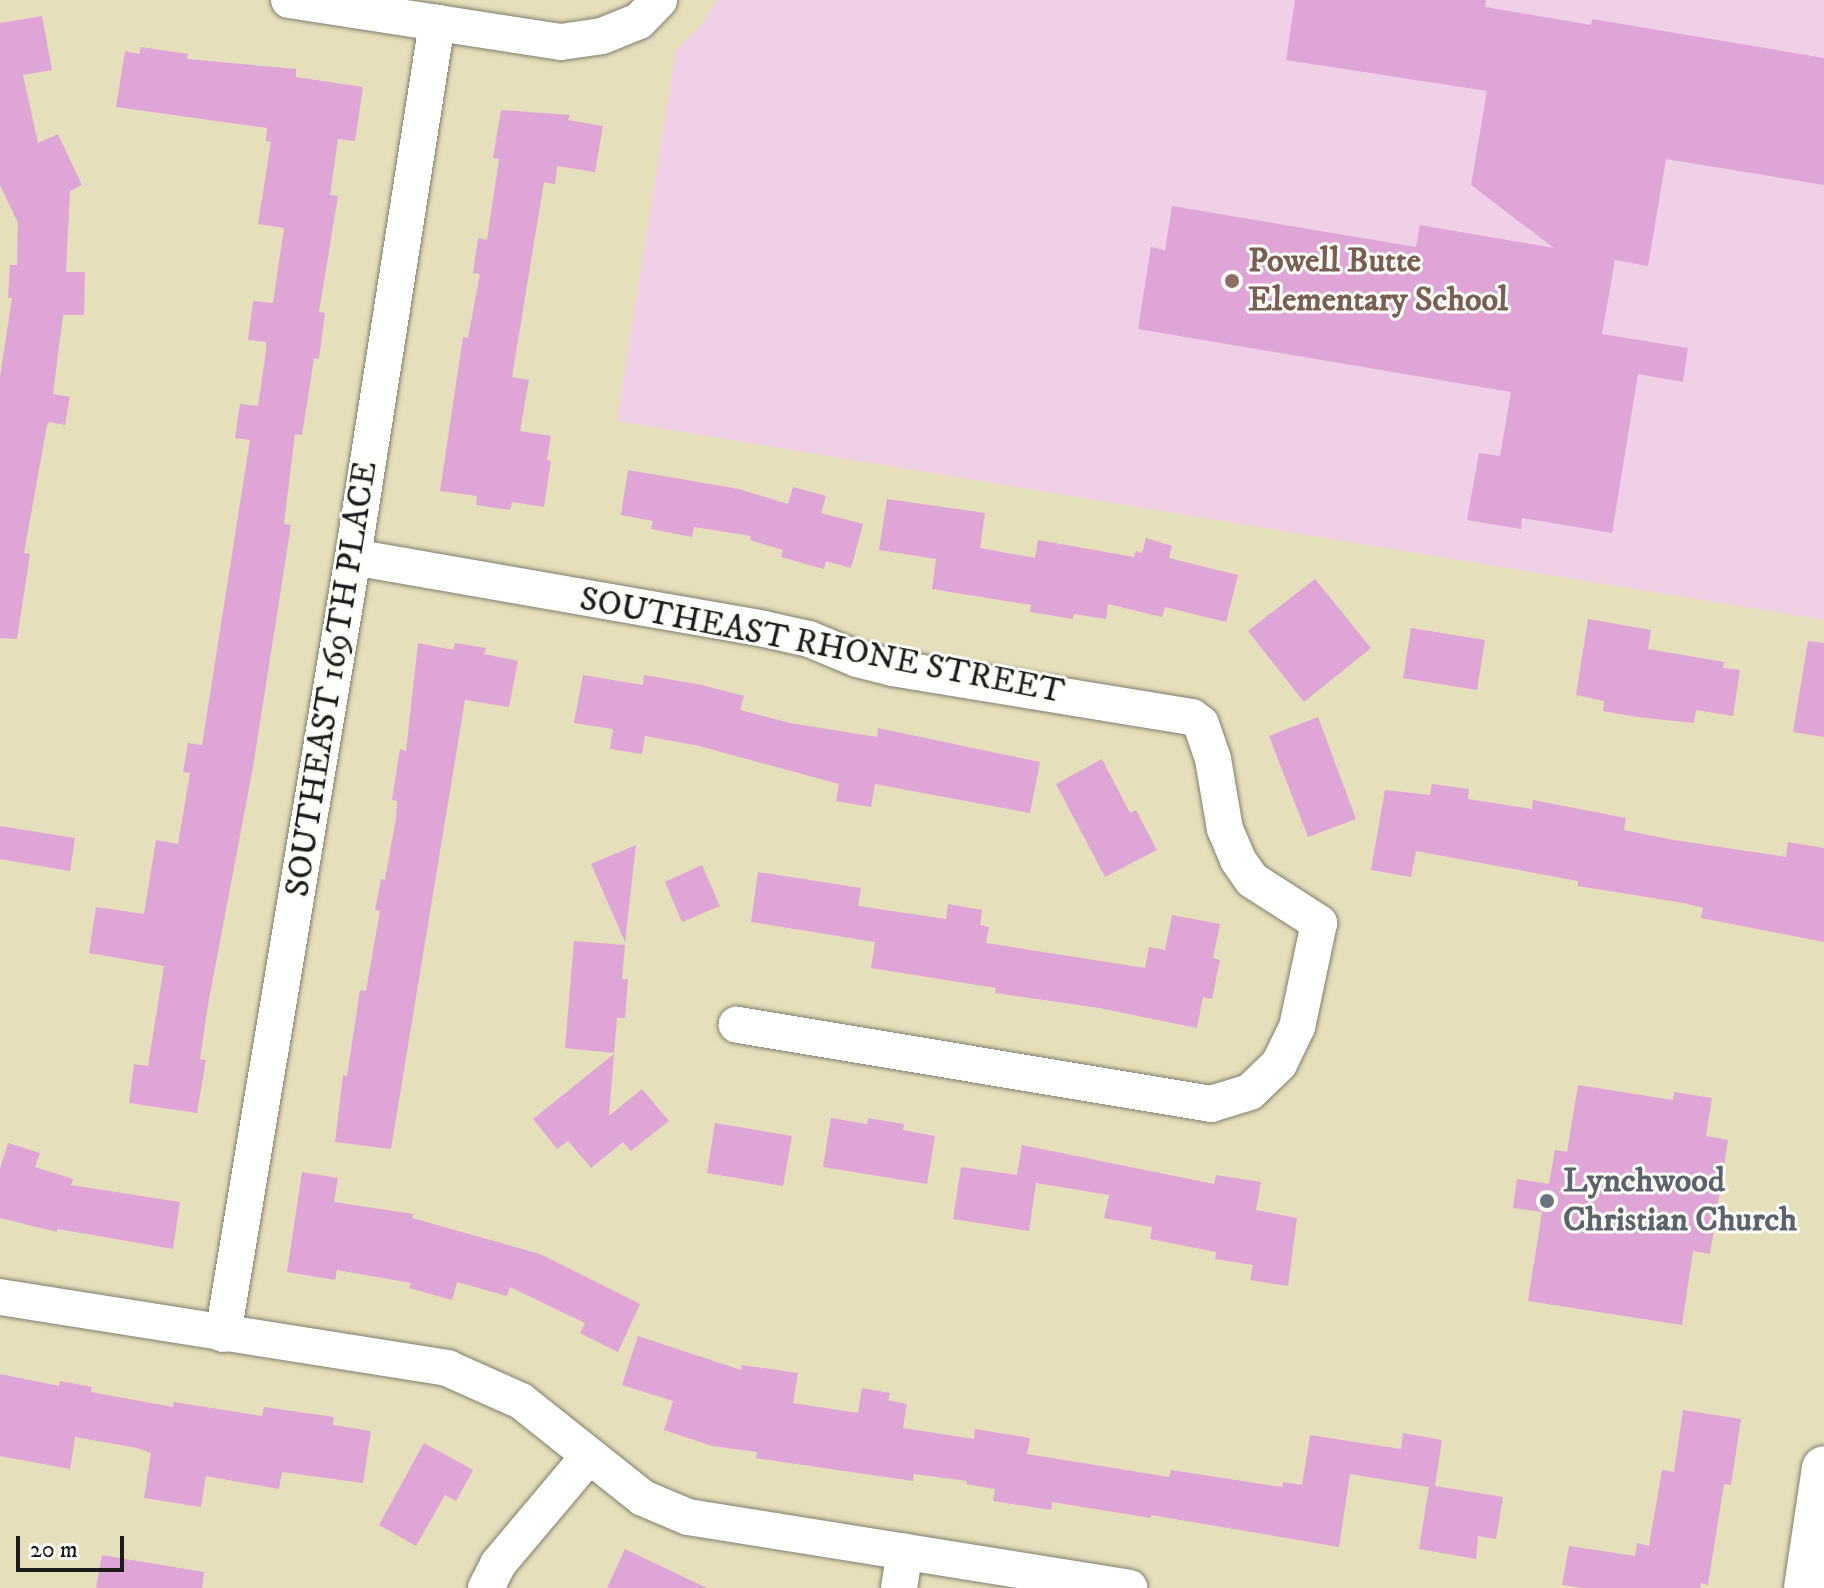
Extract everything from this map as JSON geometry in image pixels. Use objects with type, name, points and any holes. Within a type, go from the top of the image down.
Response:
[{"type":"street","points":[[289,0],[561,42],[602,36],[639,21],[659,0]]},
{"type":"street","name":"SOUTHEAST 169TH PLACE","points":[[223,1334],[353,557],[437,23]]},
{"type":"street","name":"SOUTHEAST RHONE STREET","points":[[353,557],[764,629],[809,639],[857,659],[892,668],[1192,717],[1201,724],[1213,759],[1225,829],[1238,860],[1252,880],[1319,923],[1297,1027],[1279,1064],[1250,1092],[1211,1104],[737,1025]]},
{"type":"street","points":[[0,1297],[447,1368],[521,1401],[643,1498],[688,1517],[1129,1588]]},
{"type":"street","points":[[486,1588],[515,1543],[589,1456]]},
{"type":"street","points":[[1806,1588],[1824,1468]]},
{"type":"street","points":[[899,1588],[905,1551]]},
{"type":"shaded area","name":"Powell Butte Elementary School","points":[[717,0],[1824,0],[1824,620],[617,421],[676,50],[704,22]]},
{"type":"building","points":[[1295,0],[1486,0],[1485,7],[1591,25],[1592,19],[1824,58],[1824,185],[1666,159],[1648,266],[1615,260],[1602,334],[1688,348],[1683,382],[1638,374],[1612,533],[1522,518],[1521,529],[1467,520],[1479,453],[1500,456],[1511,392],[1138,329],[1151,247],[1165,250],[1172,206],[1416,247],[1420,225],[1554,248],[1471,185],[1487,91],[1286,60]]},
{"type":"building","points":[[42,16],[52,70],[23,75],[38,143],[58,134],[82,185],[70,191],[66,272],[85,272],[84,315],[63,315],[53,394],[70,397],[65,425],[49,422],[47,425],[24,553],[30,554],[17,639],[0,638],[0,377],[12,298],[8,298],[10,265],[17,265],[18,223],[0,185],[0,23]]},
{"type":"building","points":[[141,47],[188,54],[187,59],[296,69],[296,77],[363,87],[355,141],[338,139],[330,195],[338,196],[319,312],[325,313],[319,359],[314,358],[302,435],[295,434],[284,524],[291,525],[253,767],[208,1005],[200,1059],[206,1060],[197,1113],[129,1103],[134,1064],[148,1066],[164,966],[89,953],[96,907],[144,914],[156,840],[178,844],[190,773],[183,772],[188,743],[202,745],[250,440],[235,438],[240,404],[258,406],[266,351],[266,342],[248,340],[253,301],[273,303],[284,228],[258,224],[271,142],[266,141],[267,128],[116,107],[125,51],[139,54]]},
{"type":"building","points":[[501,110],[570,115],[568,120],[603,126],[595,172],[557,166],[555,184],[544,182],[512,377],[529,380],[520,431],[551,436],[547,460],[551,461],[544,507],[512,502],[510,510],[476,505],[477,496],[440,491],[463,337],[468,338],[480,274],[473,273],[478,238],[487,240],[499,159],[493,158]]},
{"type":"building","points":[[628,470],[739,489],[788,504],[793,487],[826,496],[821,513],[863,524],[851,568],[826,561],[824,569],[781,557],[783,550],[750,540],[751,536],[694,527],[692,537],[651,529],[653,521],[621,515]]},
{"type":"building","points":[[887,499],[985,513],[980,548],[1035,558],[1038,540],[1134,557],[1136,551],[1142,553],[1146,538],[1172,546],[1169,558],[1238,575],[1226,622],[1165,607],[1162,617],[1108,604],[1106,619],[1074,614],[1073,619],[1030,612],[1031,605],[932,589],[936,559],[879,550]]},
{"type":"building","points":[[1315,579],[1371,648],[1304,702],[1248,631]]},
{"type":"building","points":[[1588,619],[1651,630],[1648,649],[1724,662],[1723,668],[1740,670],[1733,716],[1696,710],[1694,723],[1637,717],[1603,711],[1604,701],[1576,695]]},
{"type":"building","points":[[1411,628],[1485,640],[1477,690],[1403,678]]},
{"type":"building","points":[[1808,641],[1824,643],[1824,737],[1793,732]]},
{"type":"building","points":[[418,643],[453,650],[455,643],[486,648],[484,654],[518,661],[509,707],[465,700],[391,1149],[335,1142],[343,1075],[347,1076],[360,990],[366,991],[380,911],[375,910],[381,879],[385,880],[396,818],[397,801],[392,800],[400,749],[406,751]]},
{"type":"building","points":[[583,675],[643,685],[644,675],[702,685],[744,696],[740,710],[790,723],[877,737],[878,728],[1040,762],[1030,813],[875,784],[871,807],[836,801],[839,784],[699,746],[645,736],[642,754],[610,749],[613,729],[574,723]]},
{"type":"building","points":[[1318,717],[1356,819],[1308,837],[1269,736]]},
{"type":"building","points":[[1102,759],[1130,813],[1136,810],[1157,850],[1105,877],[1056,784]]},
{"type":"building","points":[[1432,784],[1469,789],[1468,799],[1532,809],[1533,800],[1626,818],[1624,830],[1668,839],[1786,857],[1788,842],[1824,848],[1824,942],[1701,918],[1703,908],[1684,903],[1578,886],[1578,881],[1416,851],[1411,877],[1371,870],[1385,790],[1430,795]]},
{"type":"building","points":[[0,826],[75,838],[70,871],[0,859]]},
{"type":"building","points":[[636,845],[625,942],[591,864]]},
{"type":"building","points":[[702,865],[720,906],[682,922],[665,882]]},
{"type":"building","points":[[758,872],[861,888],[858,906],[946,919],[948,904],[982,910],[980,925],[989,927],[986,943],[1145,968],[1149,947],[1165,950],[1172,915],[1220,924],[1213,958],[1220,960],[1212,999],[1203,997],[1197,1028],[1099,1008],[995,993],[996,988],[871,968],[875,942],[751,922]]},
{"type":"building","points":[[574,941],[625,945],[622,979],[628,979],[625,1018],[617,1018],[614,1053],[565,1048]]},
{"type":"building","points":[[614,1054],[609,1116],[642,1089],[669,1121],[631,1151],[623,1142],[591,1168],[568,1141],[557,1149],[533,1119]]},
{"type":"building","name":"Lynchwood Christian Church","points":[[1578,1085],[1673,1100],[1674,1092],[1712,1098],[1706,1136],[1728,1140],[1710,1254],[1693,1251],[1682,1325],[1528,1301],[1542,1212],[1513,1208],[1517,1179],[1549,1184],[1555,1150],[1567,1152]]},
{"type":"building","points":[[831,1118],[867,1124],[868,1118],[904,1124],[903,1130],[935,1136],[927,1184],[823,1167]]},
{"type":"building","points":[[715,1123],[792,1136],[783,1186],[707,1173]]},
{"type":"building","points":[[8,1143],[40,1153],[35,1167],[73,1179],[71,1185],[180,1202],[173,1249],[58,1229],[57,1232],[0,1218],[0,1169]]},
{"type":"building","points":[[1022,1145],[1214,1184],[1216,1175],[1261,1182],[1256,1210],[1297,1218],[1288,1286],[1250,1280],[1253,1265],[1215,1259],[1216,1252],[1150,1239],[1152,1227],[1104,1218],[1109,1195],[1036,1183],[1029,1231],[953,1219],[961,1167],[1017,1175]]},
{"type":"building","points":[[302,1172],[338,1178],[334,1202],[413,1214],[412,1218],[540,1254],[640,1304],[618,1352],[580,1333],[585,1323],[510,1287],[507,1296],[457,1282],[452,1300],[409,1288],[411,1283],[337,1270],[335,1280],[287,1272]]},
{"type":"building","points":[[638,1336],[741,1370],[742,1365],[798,1373],[793,1403],[858,1413],[862,1388],[890,1393],[888,1400],[907,1404],[903,1428],[974,1439],[975,1429],[1030,1438],[1027,1454],[1169,1477],[1171,1470],[1282,1487],[1283,1482],[1302,1485],[1310,1435],[1401,1449],[1403,1433],[1442,1440],[1435,1486],[1503,1497],[1496,1539],[1478,1536],[1476,1559],[1419,1549],[1429,1487],[1350,1474],[1339,1547],[1151,1515],[1151,1518],[1052,1502],[1051,1510],[993,1501],[995,1489],[966,1484],[967,1481],[914,1474],[913,1481],[756,1458],[757,1452],[712,1446],[664,1430],[673,1401],[622,1385]]},
{"type":"building","points":[[0,1374],[59,1386],[60,1381],[92,1387],[91,1392],[173,1407],[174,1402],[262,1416],[264,1407],[334,1417],[333,1425],[371,1431],[363,1483],[282,1472],[279,1489],[206,1476],[201,1507],[144,1498],[151,1453],[137,1448],[75,1437],[70,1469],[0,1456]]},
{"type":"building","points":[[1683,1410],[1741,1419],[1731,1485],[1724,1484],[1708,1585],[1701,1583],[1700,1588],[1583,1588],[1562,1585],[1569,1546],[1635,1556],[1637,1543],[1649,1546],[1662,1470],[1674,1472]]},
{"type":"building","points":[[424,1443],[473,1470],[456,1501],[445,1495],[416,1546],[379,1525]]},
{"type":"building","points":[[625,1549],[707,1588],[607,1588]]},
{"type":"building","points":[[102,1555],[204,1572],[202,1588],[96,1588]]},
{"type":"place","name":"Powell Butte Elementary School","points":[[1232,281]]},
{"type":"place","name":"Lynchwood Christian Church","points":[[1547,1201]]}]
